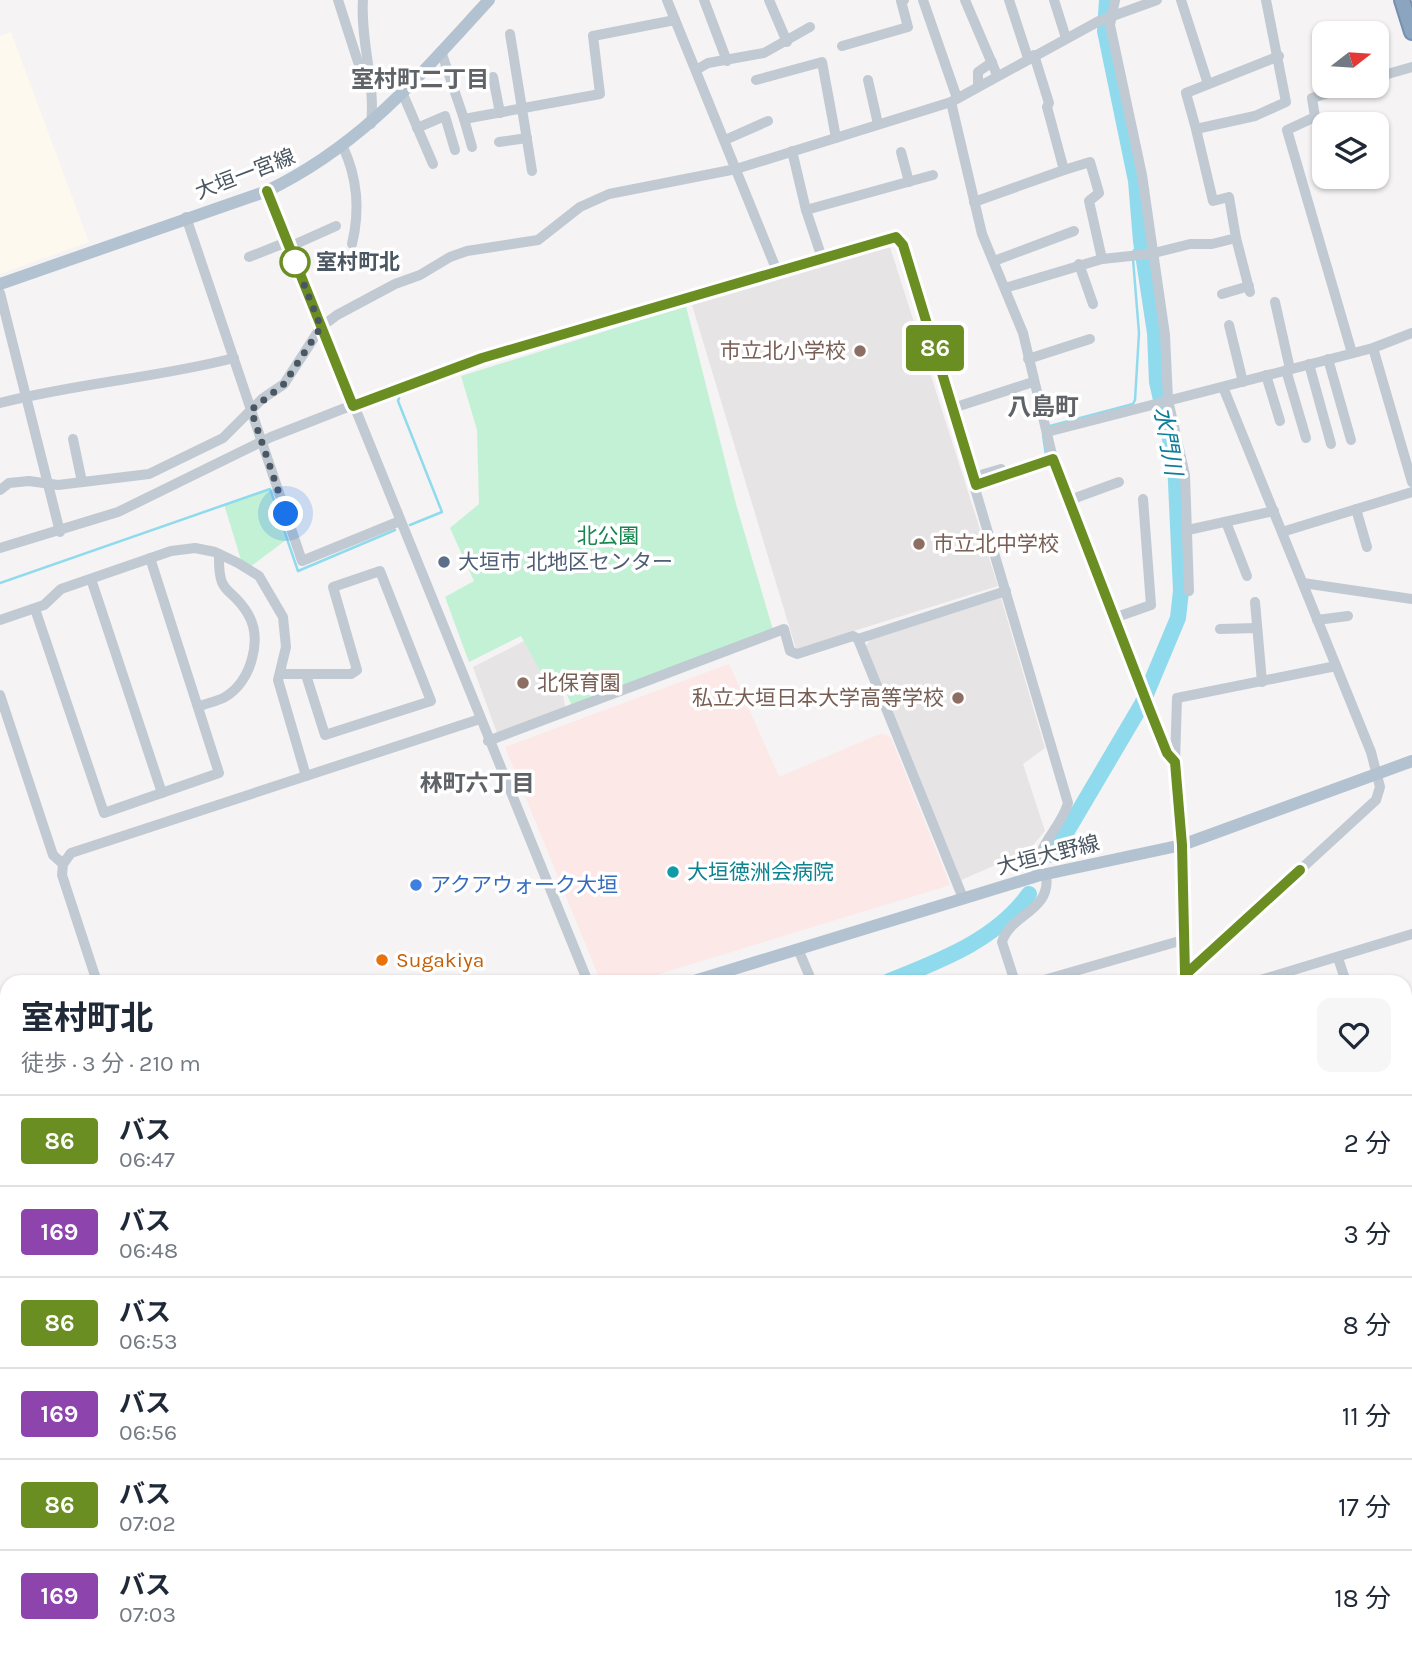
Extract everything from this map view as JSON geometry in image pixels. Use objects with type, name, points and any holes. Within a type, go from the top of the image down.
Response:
[{"type":"highway","points":[[1402,0],[1412,33]]},
{"type":"main road","name":"大垣一宮線","points":[[0,284],[267,191],[304,173],[371,124],[489,0]]},
{"type":"main road","name":"大垣大野線","points":[[730,975],[797,949],[962,898],[1042,875],[1182,845],[1412,761]]},
{"type":"street","points":[[338,0],[358,62],[367,68]]},
{"type":"street","points":[[363,0],[367,68],[373,108],[371,124]]},
{"type":"street","points":[[667,0],[777,271]]},
{"type":"street","points":[[704,0],[727,61]]},
{"type":"street","points":[[769,0],[787,42]]},
{"type":"street","points":[[842,46],[908,27],[901,1],[904,0]]},
{"type":"street","points":[[923,0],[954,100],[974,202],[1023,333],[1053,459],[1067,501],[1167,753],[1175,762]]},
{"type":"street","points":[[965,0],[997,75]]},
{"type":"street","points":[[1009,0],[1049,103],[1047,107],[1064,170]]},
{"type":"street","points":[[1055,0],[1066,38]]},
{"type":"street","points":[[1115,0],[1107,18],[1142,175],[1151,254],[1165,335],[1167,400],[1183,459],[1189,591]]},
{"type":"street","points":[[0,490],[9,484],[48,482],[58,485],[135,478],[159,471],[223,438],[251,410],[284,384],[321,327],[337,315],[420,275],[450,257],[467,251],[538,240],[591,200],[736,169],[954,100],[1066,38],[1107,18],[1157,0]]},
{"type":"street","points":[[1181,0],[1208,84]]},
{"type":"street","points":[[1196,130],[1255,116],[1286,102],[1266,0]]},
{"type":"street","points":[[464,119],[600,94],[593,36],[675,20]]},
{"type":"street","points":[[695,70],[708,64],[764,53],[810,27]]},
{"type":"street","points":[[510,34],[532,171]]},
{"type":"street","points":[[441,51],[472,147]]},
{"type":"street","points":[[1222,294],[1249,289],[1229,197],[1213,201],[1186,93],[1279,57]]},
{"type":"street","points":[[756,80],[822,62],[836,138]]},
{"type":"street","points":[[978,85],[978,72],[992,62]]},
{"type":"street","points":[[1390,73],[1412,67]]},
{"type":"street","points":[[493,77],[500,113]]},
{"type":"street","points":[[868,79],[878,124]]},
{"type":"street","points":[[402,92],[433,164]]},
{"type":"street","points":[[1312,98],[1315,117],[1287,130],[1352,353]]},
{"type":"street","points":[[417,128],[445,116],[455,150]]},
{"type":"street","points":[[725,140],[768,121]]},
{"type":"street","points":[[499,142],[527,138]]},
{"type":"street","points":[[343,147],[351,163],[356,194],[356,227],[352,244]]},
{"type":"street","points":[[792,151],[806,210],[822,258]]},
{"type":"street","points":[[901,152],[909,182]]},
{"type":"street","points":[[974,202],[1090,162],[1099,193],[1089,201],[1102,259]]},
{"type":"street","points":[[806,210],[933,175]]},
{"type":"street","points":[[267,191],[585,975]]},
{"type":"street","points":[[186,217],[302,561],[400,521]]},
{"type":"street","points":[[249,257],[336,226]]},
{"type":"street","points":[[994,261],[1074,231]]},
{"type":"street","points":[[0,548],[60,531],[146,500],[262,442],[482,358],[896,237],[903,245],[953,408],[1068,803],[1065,813],[1037,856],[1045,895],[1033,911],[1004,936],[1002,943],[1013,975]]},
{"type":"street","points":[[1005,288],[1102,259],[1151,254],[1190,244],[1212,244],[1236,238]]},
{"type":"street","points":[[1079,264],[1093,304]]},
{"type":"street","points":[[0,293],[60,531]]},
{"type":"street","points":[[1275,302],[1288,370],[1306,438]]},
{"type":"street","points":[[1229,325],[1243,382]]},
{"type":"street","points":[[1047,432],[1373,348],[1412,332]]},
{"type":"street","points":[[1028,359],[1090,339]]},
{"type":"street","points":[[1373,348],[1412,482]]},
{"type":"street","points":[[0,403],[79,384],[195,369],[234,358]]},
{"type":"street","points":[[1328,359],[1351,439]]},
{"type":"street","points":[[1309,364],[1331,444]]},
{"type":"street","points":[[1266,376],[1280,421]]},
{"type":"street","points":[[953,408],[1033,382]]},
{"type":"street","points":[[1187,975],[1376,800],[1380,787],[1371,752],[1223,387]]},
{"type":"street","points":[[73,439],[82,482]]},
{"type":"street","points":[[975,481],[1053,459]]},
{"type":"street","points":[[975,481],[1004,468]]},
{"type":"street","points":[[1067,501],[1119,482]]},
{"type":"street","points":[[1282,532],[1412,492]]},
{"type":"street","points":[[1114,618],[1151,605],[1143,499]]},
{"type":"street","points":[[1356,509],[1367,547]]},
{"type":"street","points":[[1188,530],[1274,511]]},
{"type":"street","points":[[1226,522],[1247,576]]},
{"type":"street","points":[[0,620],[44,605],[61,589],[171,551],[195,548],[219,554],[259,576],[277,604],[282,617],[286,647],[280,674],[280,692],[306,776]]},
{"type":"street","points":[[200,706],[225,697],[237,687],[255,648],[248,614],[220,581],[219,554]]},
{"type":"street","points":[[35,609],[104,813],[219,773],[200,706],[150,558]]},
{"type":"street","points":[[280,674],[351,674],[357,670],[333,587],[380,571],[431,701],[325,735],[306,675]]},
{"type":"street","points":[[91,579],[162,793]]},
{"type":"street","points":[[1303,583],[1412,599]]},
{"type":"street","points":[[858,639],[1006,591]]},
{"type":"street","points":[[1255,602],[1262,682]]},
{"type":"street","points":[[1318,620],[1348,616]]},
{"type":"street","points":[[1220,629],[1257,628]]},
{"type":"street","points":[[488,741],[784,629],[793,653],[853,636],[858,639],[962,898]]},
{"type":"street","points":[[1183,975],[1182,845],[1175,762],[1177,698],[1336,666]]},
{"type":"street","points":[[0,695],[53,855],[63,864]]},
{"type":"street","points":[[95,975],[62,875],[63,864],[71,853],[480,719]]},
{"type":"street","points":[[1278,975],[1412,934]]},
{"type":"street","points":[[1061,975],[1183,940]]},
{"type":"street","points":[[797,949],[809,975]]},
{"type":"street","points":[[1338,958],[1344,975]]},
{"type":"shaded area","points":[[11,32],[89,242],[0,274],[0,36]]},
{"type":"shaded area","points":[[890,247],[998,586],[796,649],[692,305]]},
{"type":"shaded area","name":"私立大垣日本大学高等学校","points":[[1001,598],[1045,748],[1023,764],[1045,831],[1028,851],[961,880],[865,647],[870,640]]},
{"type":"shaded area","points":[[524,641],[544,677],[561,680],[565,707],[497,733],[473,667]]},
{"type":"shaded area","points":[[729,664],[779,777],[882,733],[891,738],[950,885],[656,975],[598,975],[505,747]]},
{"type":"green space","name":"北公園","points":[[686,306],[736,504],[773,630],[572,706],[559,677],[544,678],[521,636],[469,662],[445,597],[474,581],[450,528],[479,504],[477,430],[461,376]]},
{"type":"green space","points":[[269,490],[286,540],[250,567],[241,560],[224,504]]},
{"type":"waterway","name":"水門川","points":[[1053,855],[1142,704],[1178,618],[1181,591],[1175,461],[1157,382],[1155,333],[1141,241],[1136,181],[1105,31],[1107,0]]},
{"type":"waterway","points":[[1133,252],[1141,241]]},
{"type":"waterway","points":[[1050,426],[1133,404],[1135,400],[1139,333],[1133,259]]},
{"type":"waterway","points":[[399,398],[442,512],[410,525]]},
{"type":"waterway","points":[[1042,458],[1046,455],[1043,435]]},
{"type":"waterway","points":[[0,583],[270,489],[298,571],[395,530]]},
{"type":"waterway","name":"水門川","points":[[904,975],[965,948],[983,937],[1000,925],[1029,894]]},
{"type":"bus line","name":"86","points":[[267,191],[353,406],[482,358],[896,237],[903,245],[976,485],[1053,459],[1167,753],[1175,762],[1182,845],[1185,975],[1300,870]]},
{"type":"place","name":"室村町北","points":[[295,262]]},
{"type":"place","name":"市立北小学校","points":[[860,351]]},
{"type":"place","name":"市立北中学校","points":[[919,544]]},
{"type":"place","name":"大垣市 北地区センター","points":[[444,562]]},
{"type":"place","name":"北保育園","points":[[523,683]]},
{"type":"place","name":"私立大垣日本大学高等学校","points":[[958,698]]},
{"type":"place","name":"大垣徳洲会病院","points":[[673,872]]},
{"type":"place","name":"アクアウォーク大垣","points":[[416,885]]},
{"type":"place","name":"Sugakiya","points":[[382,960]]},
{"type":"district","name":"室村町二丁目","points":[[420,79]]},
{"type":"district","name":"八島町","points":[[1043,407]]},
{"type":"district","name":"林町六丁目","points":[[477,783]]},
{"type":"route","points":[[286,514],[251,410],[284,384],[304,349],[321,327],[295,262]]}]
